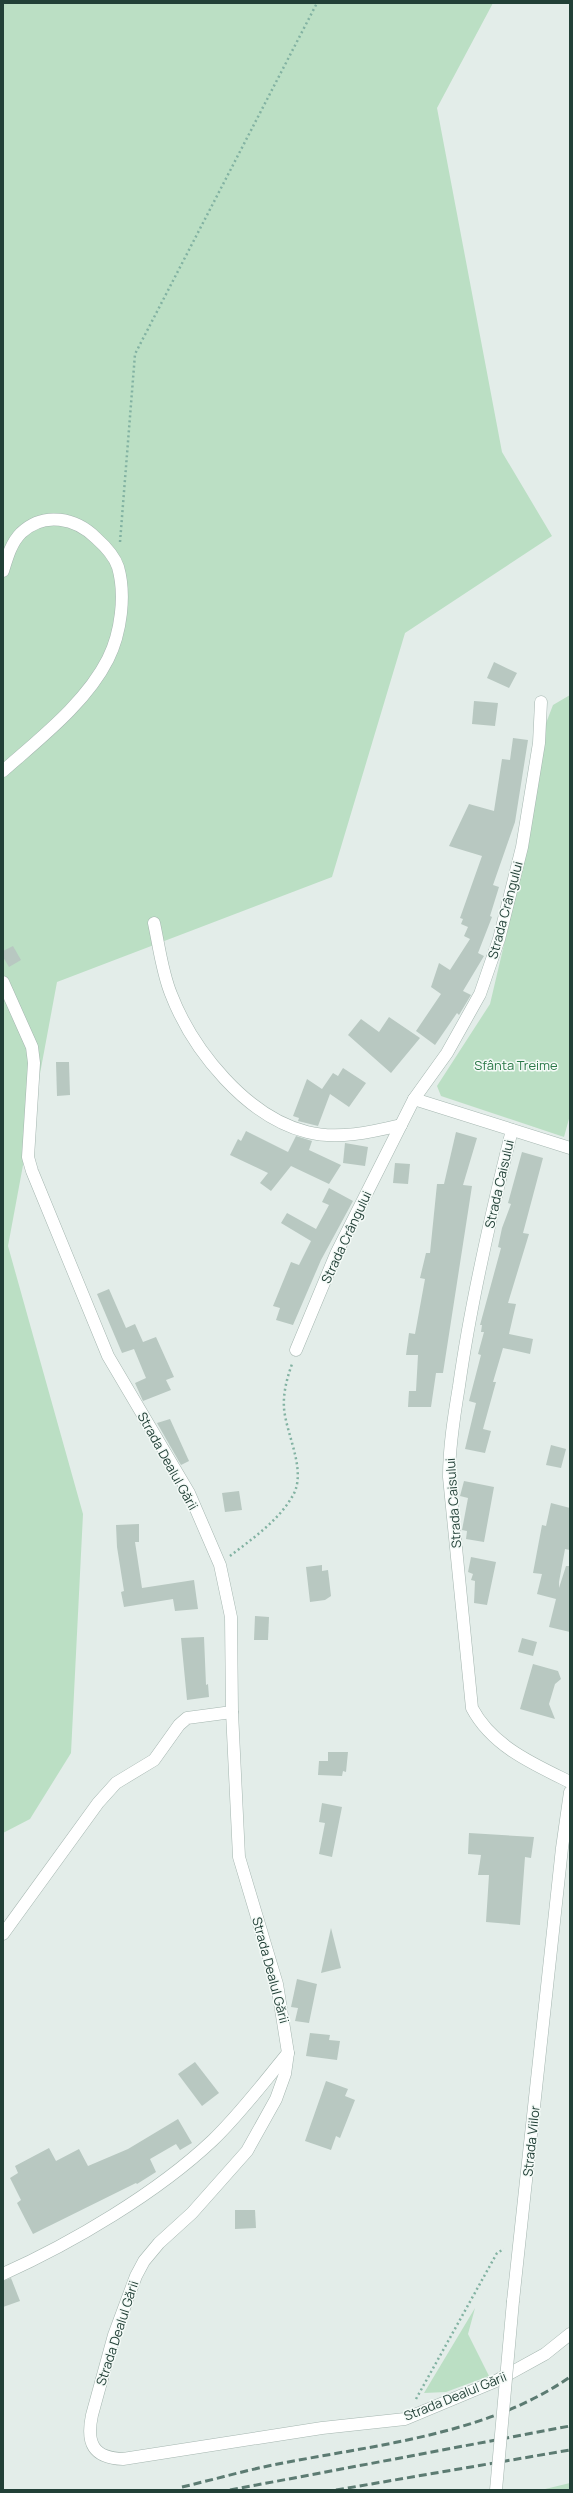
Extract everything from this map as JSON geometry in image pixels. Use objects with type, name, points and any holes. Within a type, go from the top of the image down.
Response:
[{"type":"street","points":[[3,571],[10,550],[20,534],[32,524],[48,519],[64,520],[85,527],[109,550],[118,566],[121,590],[119,626],[108,659],[74,707],[3,771]]},
{"type":"street","name":"Strada Crângului","points":[[296,1350],[336,1254],[414,1099],[447,1053],[480,994],[499,939],[522,847],[539,743],[541,702]]},
{"type":"street","points":[[154,923],[170,994],[191,1034],[215,1066],[247,1101],[276,1120],[308,1133],[357,1134],[401,1125]]},
{"type":"street","name":"Strada Dealul Gării","points":[[3,982],[32,1047],[34,1063],[28,1157],[32,1170],[108,1356],[189,1493],[220,1565],[231,1617],[232,1712],[240,1857],[277,1984],[288,2053],[285,2074],[276,2099],[247,2151],[192,2213],[160,2243],[144,2261],[136,2276],[114,2335],[92,2415],[90,2438],[97,2452],[103,2456],[123,2459],[314,2429],[405,2419],[496,2382],[545,2354],[570,2334]]},
{"type":"street","points":[[414,1099],[570,1148]]},
{"type":"street","name":"Strada Caisului","points":[[512,1130],[494,1201],[465,1344],[449,1457],[449,1477],[472,1708],[481,1725],[522,1758],[570,1782]]},
{"type":"street","points":[[3,1934],[98,1802],[116,1783],[154,1760],[180,1724],[187,1718],[232,1712]]},
{"type":"street","name":"Strada Viilor","points":[[496,2490],[520,2240],[566,1849],[570,1792]]},
{"type":"street","points":[[3,2274],[78,2236],[161,2183],[213,2140],[288,2053]]},
{"type":"path","points":[[118,566],[135,354],[317,3]]},
{"type":"path","points":[[220,1565],[271,1523],[293,1497],[298,1484],[297,1466],[286,1428],[284,1407],[285,1384],[296,1350]]},
{"type":"path","points":[[405,2419],[497,2252],[520,2240]]},
{"type":"green space","points":[[3,3],[493,3],[437,108],[502,452],[552,536],[405,633],[332,877],[57,982],[8,1246],[83,1514],[71,1753],[30,1819],[3,1833]]},
{"type":"green space","name":"Sfânta Treime","points":[[570,695],[570,1115],[564,1137],[441,1096],[437,1086],[490,1004],[526,851],[543,731],[553,705]]},
{"type":"green space","points":[[475,2308],[468,2334],[489,2376],[446,2392],[424,2393]]},
{"type":"green space","points":[[570,2483],[569,2490],[541,2490]]},
{"type":"building","points":[[494,662],[517,673],[509,688],[487,678]]},
{"type":"building","points":[[474,701],[498,703],[495,726],[472,724]]},
{"type":"building","points":[[513,738],[528,740],[515,822],[493,885],[499,887],[490,916],[492,917],[478,953],[484,956],[463,991],[471,995],[459,1015],[457,1013],[435,1045],[416,1031],[441,994],[431,987],[439,963],[450,970],[470,939],[464,936],[468,927],[461,924],[463,919],[460,918],[482,856],[449,846],[469,804],[494,811],[502,759],[510,760]]},
{"type":"building","points":[[13,946],[21,960],[9,967],[3,957],[3,951]]},
{"type":"building","points":[[389,1017],[420,1038],[391,1073],[348,1035],[361,1019],[379,1032]]},
{"type":"building","points":[[56,1062],[69,1062],[70,1095],[57,1096]]},
{"type":"building","points":[[343,1068],[366,1083],[349,1107],[330,1094],[318,1126],[298,1121],[299,1118],[293,1116],[307,1079],[322,1089],[333,1073],[338,1076]]},
{"type":"building","points":[[246,1131],[288,1152],[296,1136],[312,1141],[309,1150],[341,1165],[329,1184],[291,1166],[271,1191],[260,1183],[268,1173],[230,1155],[238,1139],[241,1141]]},
{"type":"building","points":[[456,1132],[477,1138],[463,1185],[472,1186],[443,1373],[436,1373],[431,1407],[408,1407],[409,1391],[416,1391],[418,1355],[406,1355],[409,1333],[415,1334],[425,1279],[420,1278],[426,1253],[430,1253],[437,1184],[444,1184]]},
{"type":"building","points":[[345,1143],[368,1147],[365,1166],[343,1163]]},
{"type":"building","points":[[522,1152],[543,1158],[523,1233],[529,1234],[508,1303],[516,1304],[509,1334],[533,1339],[530,1354],[503,1348],[493,1382],[496,1382],[483,1429],[491,1431],[485,1453],[465,1449],[476,1403],[469,1401],[481,1355],[478,1354],[484,1332],[481,1332],[482,1325],[480,1325],[501,1248],[498,1247],[502,1228],[511,1204],[508,1203]]},
{"type":"building","points":[[395,1163],[410,1164],[408,1184],[393,1183]]},
{"type":"building","points":[[329,1188],[353,1201],[321,1260],[293,1325],[276,1320],[280,1308],[273,1306],[291,1262],[299,1265],[311,1241],[281,1223],[287,1213],[316,1229],[329,1205],[322,1202]]},
{"type":"building","points":[[109,1289],[126,1328],[135,1324],[143,1342],[156,1337],[174,1377],[166,1380],[171,1390],[143,1401],[135,1383],[146,1378],[134,1349],[122,1353],[97,1294]]},
{"type":"building","points":[[170,1419],[189,1461],[181,1465],[157,1423]]},
{"type":"building","points":[[551,1445],[566,1449],[561,1468],[546,1465]]},
{"type":"building","points":[[464,1481],[494,1487],[484,1542],[466,1539],[467,1531],[462,1530],[468,1498],[460,1496]]},
{"type":"building","points":[[239,1491],[242,1510],[225,1512],[222,1493]]},
{"type":"building","points":[[551,1503],[570,1508],[570,1550],[565,1549],[559,1588],[566,1566],[570,1566],[570,1632],[549,1627],[556,1599],[537,1594],[542,1574],[533,1573],[542,1525],[546,1526]]},
{"type":"building","points":[[139,1524],[139,1542],[135,1542],[142,1588],[194,1580],[198,1609],[175,1611],[173,1599],[124,1607],[121,1592],[124,1591],[117,1547],[116,1525]]},
{"type":"building","points":[[471,1557],[496,1562],[487,1605],[474,1603],[475,1581],[471,1580],[473,1574],[468,1572]]},
{"type":"building","points":[[322,1565],[322,1571],[328,1570],[331,1596],[325,1600],[310,1602],[306,1567]]},
{"type":"building","points":[[255,1616],[269,1617],[268,1640],[254,1640]]},
{"type":"building","points":[[204,1637],[206,1685],[208,1684],[209,1697],[187,1700],[181,1638]]},
{"type":"building","points":[[522,1638],[537,1642],[533,1656],[518,1652]]},
{"type":"building","points":[[533,1664],[558,1671],[561,1679],[555,1684],[549,1704],[555,1719],[520,1709]]},
{"type":"building","points":[[328,1752],[348,1752],[346,1772],[343,1771],[342,1776],[318,1775],[319,1761],[328,1761]]},
{"type":"building","points":[[322,1803],[342,1807],[332,1857],[319,1854],[325,1823],[319,1822]]},
{"type":"building","points":[[469,1833],[534,1837],[531,1858],[525,1857],[520,1925],[486,1922],[489,1875],[478,1875],[481,1855],[468,1854]]},
{"type":"building","points":[[331,1928],[341,1968],[321,1973]]},
{"type":"building","points":[[297,1979],[317,1984],[309,2023],[295,2021],[298,2008],[291,2007]]},
{"type":"building","points":[[310,2033],[330,2035],[329,2040],[340,2041],[337,2060],[306,2056]]},
{"type":"building","points":[[195,2062],[219,2093],[202,2106],[178,2074]]},
{"type":"building","points":[[326,2081],[348,2089],[345,2096],[355,2100],[340,2138],[336,2136],[331,2150],[305,2141]]},
{"type":"building","points":[[178,2119],[192,2143],[180,2150],[176,2144],[150,2159],[156,2172],[137,2184],[136,2183],[33,2234],[17,2203],[21,2200],[10,2178],[18,2173],[15,2166],[49,2148],[56,2161],[79,2149],[88,2166],[128,2149]]},
{"type":"building","points":[[235,2210],[255,2210],[256,2228],[235,2229]]},
{"type":"building","points":[[11,2278],[20,2301],[3,2307],[3,2281]]},
{"type":"railway","points":[[182,2487],[262,2467],[427,2436],[502,2413],[537,2397],[570,2377]]},
{"type":"railway","points":[[230,2490],[570,2426]]},
{"type":"railway","points":[[336,2490],[570,2450]]}]
